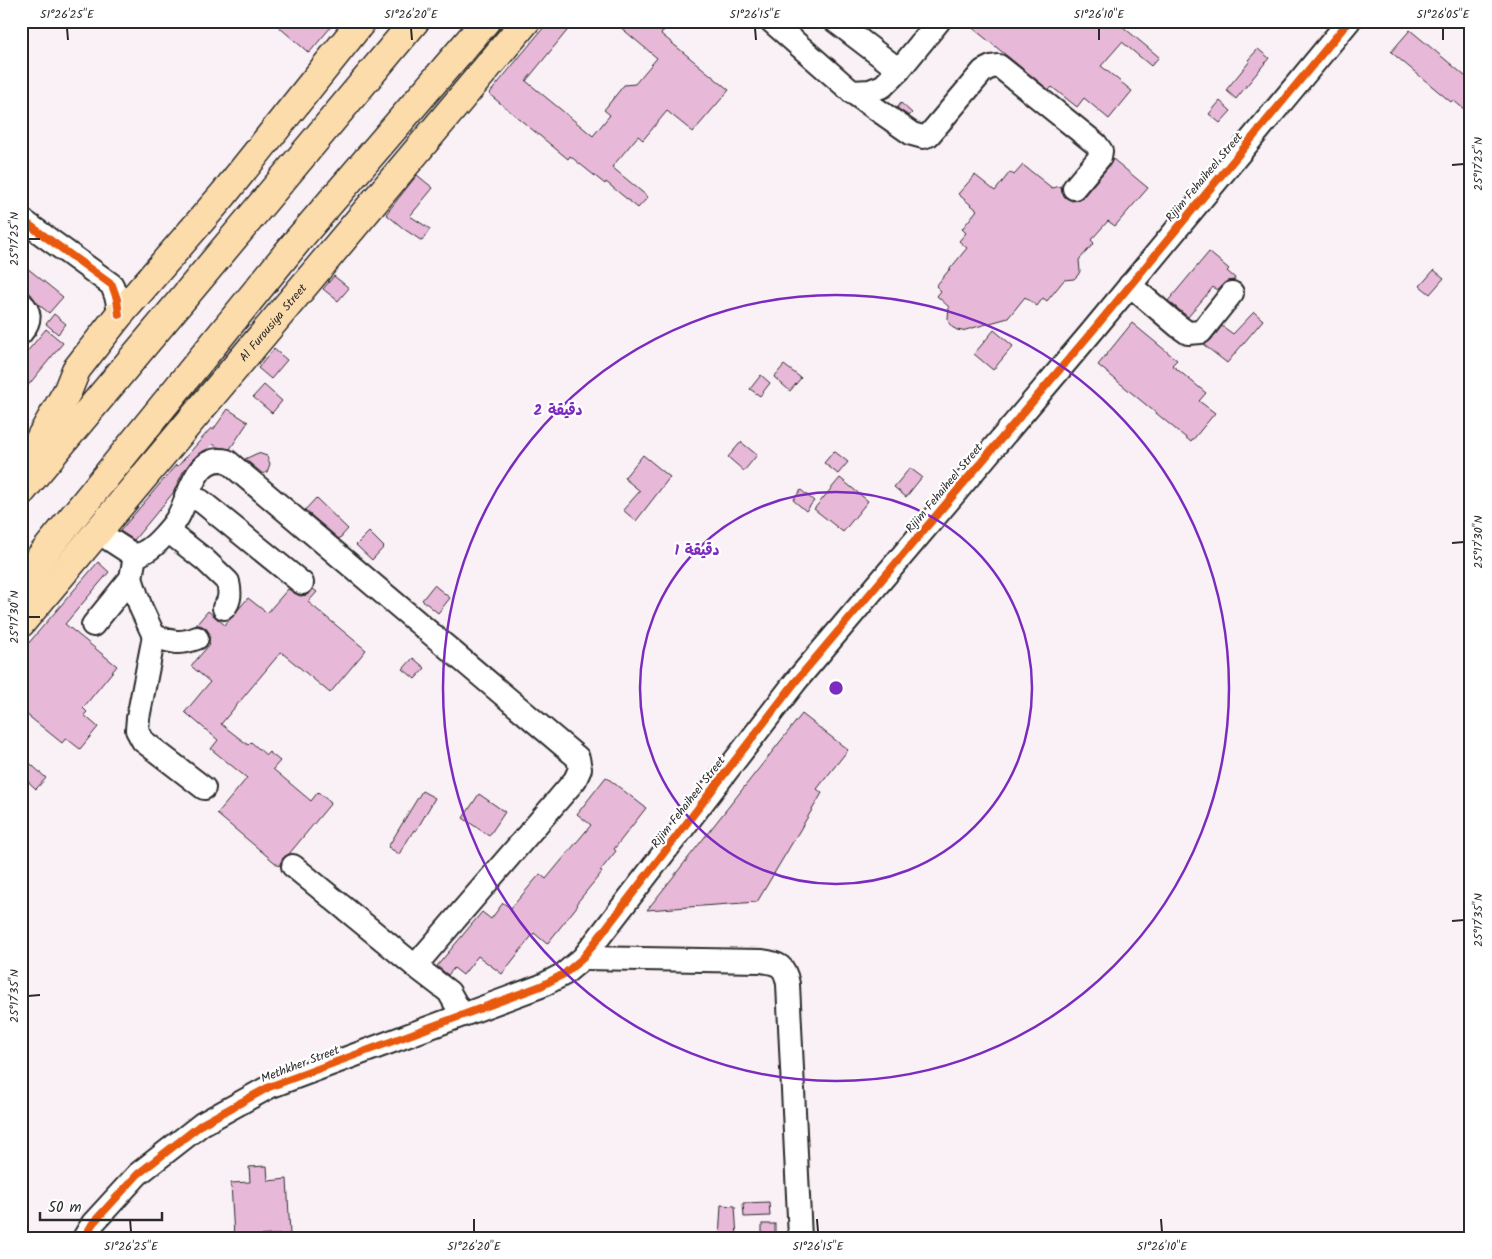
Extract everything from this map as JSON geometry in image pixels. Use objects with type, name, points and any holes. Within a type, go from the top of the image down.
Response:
[{"type":"main road","points":[[21,475],[68,390],[76,370],[119,315],[223,195],[362,21]]},
{"type":"main road","points":[[21,492],[416,21]]},
{"type":"main road","points":[[21,581],[298,240],[486,21]]},
{"type":"main road","points":[[298,240],[348,199],[505,21]]},
{"type":"main road","name":"Al Furousiya Street","points":[[21,624],[526,21]]},
{"type":"street","points":[[771,21],[852,92],[912,134],[923,137],[929,135],[982,71],[999,66],[1096,144],[1100,151],[1100,157],[1074,188]]},
{"type":"street","points":[[852,92],[870,91],[883,86],[939,21]]},
{"type":"street","name":"Rijim Fehaiheel Street","points":[[564,974],[583,958],[796,681],[1089,335],[1349,21]]},
{"type":"street","points":[[846,24],[898,70]]},
{"type":"street","points":[[25,228],[112,285],[131,284],[150,279]]},
{"type":"street","points":[[112,285],[117,299],[119,315]]},
{"type":"street","points":[[1130,285],[1188,333],[1201,332],[1232,293]]},
{"type":"street","points":[[21,303],[27,308],[29,316],[28,325],[21,333]]},
{"type":"street","points":[[136,556],[147,551],[168,531],[178,516],[198,472],[206,463],[218,459],[227,461],[578,758],[580,768],[575,780],[415,966]]},
{"type":"street","points":[[186,496],[201,501],[302,583]]},
{"type":"street","points":[[168,531],[205,560],[228,582],[230,592],[228,603],[224,608]]},
{"type":"street","points":[[98,532],[136,556]]},
{"type":"street","points":[[93,625],[131,578],[136,556]]},
{"type":"street","points":[[131,578],[141,608],[154,636],[138,718],[138,730],[143,741],[204,788]]},
{"type":"street","points":[[154,636],[182,643],[197,638]]},
{"type":"street","points":[[292,866],[449,992],[462,1015]]},
{"type":"street","points":[[583,958],[761,961],[773,962],[782,967],[788,984],[800,1238]]},
{"type":"street","name":"Methkher Street","points":[[84,1238],[94,1223],[138,1174],[202,1124],[270,1087],[541,986],[564,974]]},
{"type":"building","points":[[272,21],[336,21],[309,53]]},
{"type":"building","points":[[549,21],[575,21],[526,81],[593,136],[610,115],[604,110],[624,85],[635,84],[657,58],[613,21],[671,21],[661,34],[729,90],[693,132],[667,111],[643,140],[638,136],[612,167],[648,197],[638,208],[570,156],[568,159],[489,94]]},
{"type":"building","points":[[964,21],[1116,21],[1159,57],[1151,66],[1122,42],[1101,66],[1132,91],[1109,119],[1084,98],[1077,107],[1052,87],[1049,90]]},
{"type":"building","points":[[1410,30],[1471,81],[1471,103],[1465,110],[1453,100],[1451,102],[1391,52]]},
{"type":"building","points":[[1258,49],[1269,58],[1236,99],[1226,90]]},
{"type":"building","points":[[1220,101],[1231,111],[1220,123],[1209,114]]},
{"type":"building","points":[[901,103],[912,113],[909,116],[897,108]]},
{"type":"building","points":[[1113,159],[1148,188],[1115,226],[1108,221],[1091,240],[1094,243],[1079,260],[1080,271],[1078,275],[1074,279],[1064,280],[1047,301],[1043,298],[1037,306],[1025,297],[1008,318],[962,331],[952,327],[948,318],[949,307],[937,296],[941,291],[936,286],[967,248],[959,241],[966,233],[962,229],[977,210],[958,194],[975,175],[995,191],[1010,172],[1014,175],[1023,165],[1052,188],[1061,186],[1062,193],[1072,201],[1084,196]]},
{"type":"building","points":[[417,175],[433,188],[410,216],[430,229],[422,241],[386,214]]},
{"type":"building","points":[[1209,252],[1229,269],[1227,271],[1235,278],[1234,280],[1227,281],[1217,290],[1213,287],[1188,317],[1168,301]]},
{"type":"building","points":[[21,263],[63,297],[49,313],[38,304],[31,294],[21,290]]},
{"type":"building","points":[[1434,270],[1444,278],[1430,294],[1420,286]]},
{"type":"building","points":[[334,276],[349,288],[338,301],[323,289]]},
{"type":"building","points":[[1254,312],[1263,320],[1227,363],[1204,345],[1211,340],[1222,326],[1233,334]]},
{"type":"building","points":[[54,314],[66,324],[58,334],[46,324]]},
{"type":"building","points":[[1132,323],[1177,360],[1172,365],[1206,393],[1199,401],[1215,413],[1191,442],[1098,365]]},
{"type":"building","points":[[46,329],[63,343],[21,394],[21,359]]},
{"type":"building","points":[[994,330],[1013,346],[993,370],[974,354]]},
{"type":"building","points":[[274,349],[287,360],[271,379],[258,368]]},
{"type":"building","points":[[784,365],[801,378],[790,391],[774,377]]},
{"type":"building","points":[[761,375],[770,383],[760,396],[750,389]]},
{"type":"building","points":[[264,385],[282,401],[272,413],[253,397]]},
{"type":"building","points":[[228,409],[248,422],[230,449],[217,447],[213,444],[208,449],[199,453],[183,472],[173,493],[134,540],[120,531],[176,465],[178,466],[211,428],[213,430]]},
{"type":"building","points":[[741,442],[757,455],[744,471],[728,457]]},
{"type":"building","points":[[834,451],[848,462],[838,474],[824,463]]},
{"type":"building","points":[[258,453],[267,456],[270,464],[267,472],[263,474],[245,459]]},
{"type":"building","points":[[643,455],[670,477],[636,521],[623,510],[640,491],[624,478]]},
{"type":"building","points":[[910,468],[922,477],[906,497],[894,487]]},
{"type":"building","points":[[840,478],[868,501],[843,532],[814,509]]},
{"type":"building","points":[[801,490],[814,501],[806,511],[793,500]]},
{"type":"building","points":[[316,498],[348,529],[339,539],[305,510]]},
{"type":"building","points":[[369,532],[384,547],[372,560],[356,545]]},
{"type":"building","points":[[98,562],[109,572],[65,624],[117,666],[83,708],[87,712],[84,715],[98,727],[80,749],[66,738],[62,743],[21,710],[21,652]]},
{"type":"building","points":[[434,585],[450,598],[438,613],[422,600]]},
{"type":"building","points":[[288,589],[300,596],[307,595],[313,589],[317,592],[308,602],[366,650],[330,693],[281,652],[221,724],[248,745],[251,742],[266,755],[269,752],[280,761],[273,769],[311,801],[318,792],[331,803],[289,854],[283,858],[279,866],[217,814],[247,778],[211,749],[218,740],[185,712],[210,682],[191,666],[210,644],[210,634],[206,628],[196,625],[208,611],[225,625],[248,598],[267,613]]},
{"type":"building","points":[[413,658],[425,668],[415,679],[403,669]]},
{"type":"building","points":[[802,714],[848,750],[817,789],[822,793],[757,902],[647,910]]},
{"type":"building","points":[[21,755],[46,778],[36,789],[21,775]]},
{"type":"building","points":[[606,777],[646,808],[614,849],[616,851],[576,904],[578,905],[547,944],[534,933],[502,974],[478,956],[463,975],[454,968],[448,975],[437,966],[482,912],[491,919],[503,903],[511,908],[540,874],[546,879],[591,825],[577,814]]},
{"type":"building","points":[[422,791],[435,798],[416,831],[414,830],[399,854],[388,847]]},
{"type":"building","points":[[479,794],[505,812],[489,836],[463,818]]},
{"type":"building","points":[[267,1166],[268,1181],[287,1179],[290,1234],[234,1237],[231,1183],[250,1182],[249,1167]]},
{"type":"building","points":[[769,1202],[770,1216],[744,1217],[743,1203]]},
{"type":"building","points":[[721,1205],[735,1206],[737,1238],[719,1238]]},
{"type":"building","points":[[762,1224],[775,1224],[775,1238],[762,1238]]},
{"type":"cycle path","points":[[84,1238],[93,1223],[138,1174],[202,1124],[269,1087],[541,986],[564,974],[583,958],[796,681],[1089,335],[1349,21]]},
{"type":"cycle path","points":[[21,219],[112,285],[117,299],[119,315]]}]
